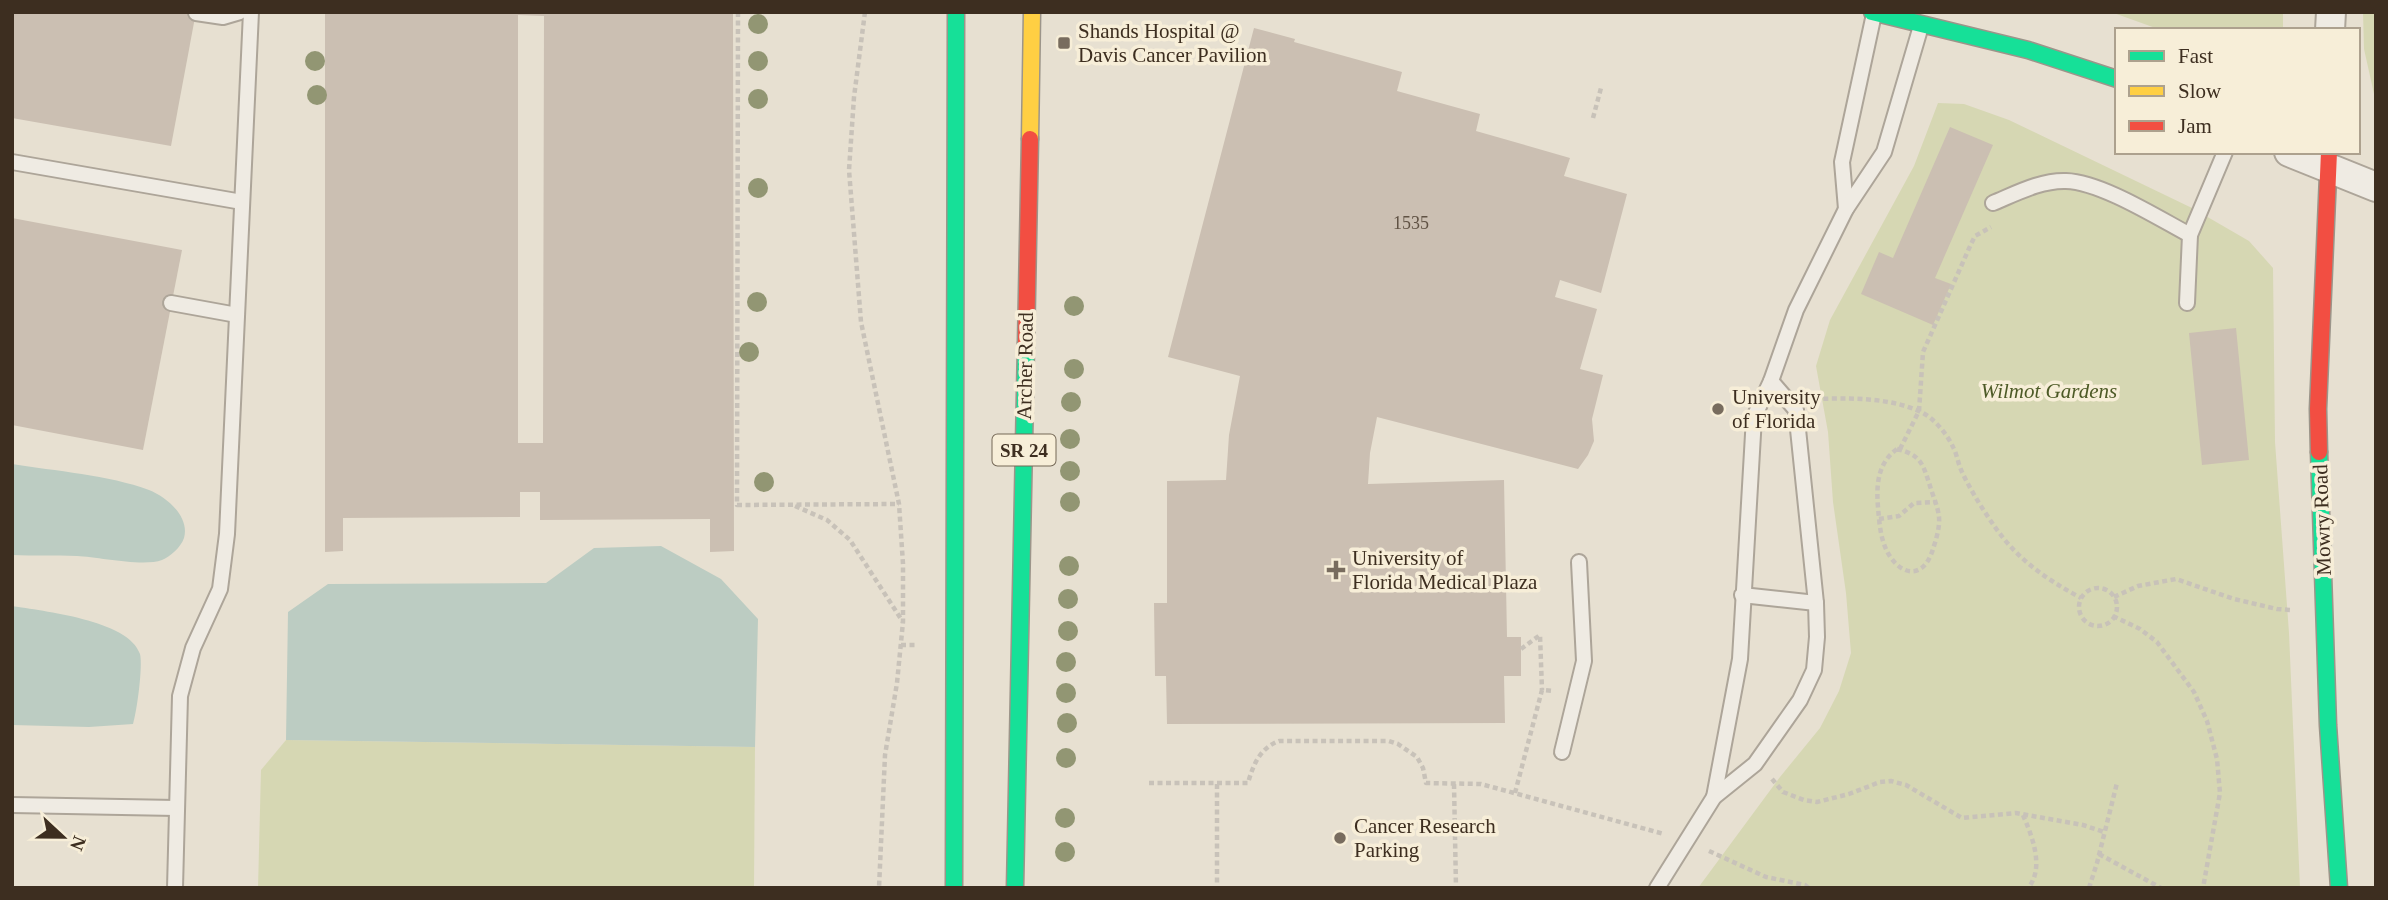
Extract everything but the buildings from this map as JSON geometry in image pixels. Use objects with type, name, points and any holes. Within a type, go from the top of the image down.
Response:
[{"type":"main road","points":[[954,888],[956,12]]},
{"type":"main road","name":"Archer Road","points":[[1015,888],[1032,12]]},
{"type":"main road","points":[[1873,13],[2028,50],[2115,78]]},
{"type":"main road","name":"Mowry Road","points":[[2328,160],[2318,409],[2328,725],[2339,888]]},
{"type":"street","points":[[2299,154],[2328,160],[2376,187]]},
{"type":"lane","points":[[196,13],[223,18],[240,12]]},
{"type":"lane","points":[[175,888],[180,696],[193,648],[220,589],[227,534],[251,12]]},
{"type":"lane","points":[[1846,209],[1842,162],[1873,13]]},
{"type":"lane","points":[[1714,797],[1740,659],[1754,417],[1771,382],[1796,310],[1846,209],[1884,152],[1922,25]]},
{"type":"lane","points":[[2187,303],[2190,234],[2224,154]]},
{"type":"lane","points":[[12,162],[242,202]]},
{"type":"lane","points":[[1993,203],[2029,188],[2066,181],[2117,197],[2190,234]]},
{"type":"lane","points":[[171,303],[237,315]]},
{"type":"lane","points":[[1657,888],[1714,797],[1755,764],[1800,700],[1814,670],[1818,637],[1816,603],[1796,410],[1771,382]]},
{"type":"lane","points":[[1562,752],[1584,661],[1579,562]]},
{"type":"lane","points":[[1742,595],[1816,603]]},
{"type":"lane","points":[[12,805],[176,807]]},
{"type":"path","points":[[738,12],[737,505],[899,505]]},
{"type":"path","points":[[865,12],[854,97],[849,170],[861,322],[899,505],[903,564],[903,622],[897,683],[885,755],[879,888]]},
{"type":"path","points":[[1593,118],[1601,88]]},
{"type":"path","points":[[1900,449],[1915,454],[1923,465],[1939,517],[1937,539],[1929,563],[1922,570],[1910,572],[1894,562],[1884,544],[1877,492],[1881,468],[1888,455],[1900,449],[1919,411],[1923,352],[1975,236],[1992,226]]},
{"type":"path","points":[[1810,399],[1880,401],[1904,405],[1935,422],[1953,447],[1977,498],[2012,550],[2034,570],[2081,597]]},
{"type":"path","points":[[1879,519],[1899,516],[1914,503],[1935,502]]},
{"type":"path","points":[[791,505],[827,520],[850,540],[903,622]]},
{"type":"path","points":[[2115,597],[2138,586],[2176,579],[2234,599],[2277,609],[2301,610]]},
{"type":"path","points":[[2091,589],[2105,589],[2115,597],[2117,610],[2110,622],[2098,626],[2085,622],[2079,611],[2081,597],[2091,589]]},
{"type":"path","points":[[2113,617],[2140,629],[2157,642],[2193,692],[2207,721],[2217,759],[2220,793],[2203,888]]},
{"type":"path","points":[[1514,793],[1542,690],[1540,635],[1521,649]]},
{"type":"path","points":[[901,645],[924,645]]},
{"type":"path","points":[[1542,690],[1576,693]]},
{"type":"path","points":[[1149,783],[1248,783],[1254,763],[1265,748],[1279,741],[1389,741],[1407,748],[1417,757],[1426,783],[1481,784],[1667,834]]},
{"type":"path","points":[[1767,774],[1783,792],[1804,800],[1817,802],[1891,781],[1906,785],[1962,818],[2022,814],[2083,825],[2104,832]]},
{"type":"path","points":[[2089,888],[2117,783]]},
{"type":"path","points":[[1217,784],[1217,888]]},
{"type":"path","points":[[1454,784],[1456,888]]},
{"type":"path","points":[[2022,814],[2031,832],[2036,868],[2035,878],[2028,888]]},
{"type":"path","points":[[1708,850],[1766,877],[1809,888]]},
{"type":"path","points":[[2099,854],[2161,888]]},
{"type":"green space","points":[[2111,12],[2283,12],[2283,28],[2155,28]]},
{"type":"green space","points":[[2363,12],[2376,12],[2376,103],[2364,49]]},
{"type":"green space","name":"Wilmot Gardens","points":[[1938,103],[1964,104],[2009,120],[2192,208],[2249,241],[2273,268],[2275,442],[2289,633],[2300,888],[1698,888],[1820,728],[1839,691],[1851,653],[1846,593],[1833,502],[1828,432],[1816,366],[1830,320],[1914,166]]},
{"type":"green space","points":[[286,740],[755,747],[754,888],[258,888],[261,770]]},
{"type":"shaded area","points":[[12,464],[99,477],[149,490],[170,503],[180,515],[185,530],[183,541],[168,557],[154,562],[77,556],[12,555]]},
{"type":"shaded area","points":[[661,546],[721,579],[758,619],[755,747],[286,740],[288,612],[328,584],[546,583],[594,548]]},
{"type":"shaded area","points":[[12,606],[83,619],[103,625],[133,642],[141,660],[133,724],[89,727],[12,725]]},
{"type":"traffic: fast","points":[[954,888],[956,12]]},
{"type":"traffic: fast","points":[[1872,12],[2028,50],[2115,78]]},
{"type":"traffic: fast","points":[[1015,888],[1026,344]]},
{"type":"traffic: fast","points":[[2319,452],[2328,725],[2339,888]]},
{"type":"traffic: slow","points":[[1030,139],[1032,12]]},
{"type":"traffic: jam","points":[[1026,344],[1030,139]]},
{"type":"traffic: jam","points":[[2319,452],[2318,409],[2329,154]]},
{"type":"place","name":"Shands Hospital @ Davis Cancer Pavilion","points":[[1064,43]]},
{"type":"place","name":"University of Florida","points":[[1718,409]]},
{"type":"place","name":"University of Florida Medical Plaza","points":[[1336,570]]},
{"type":"place","name":"Cancer Research Parking","points":[[1340,838]]}]
